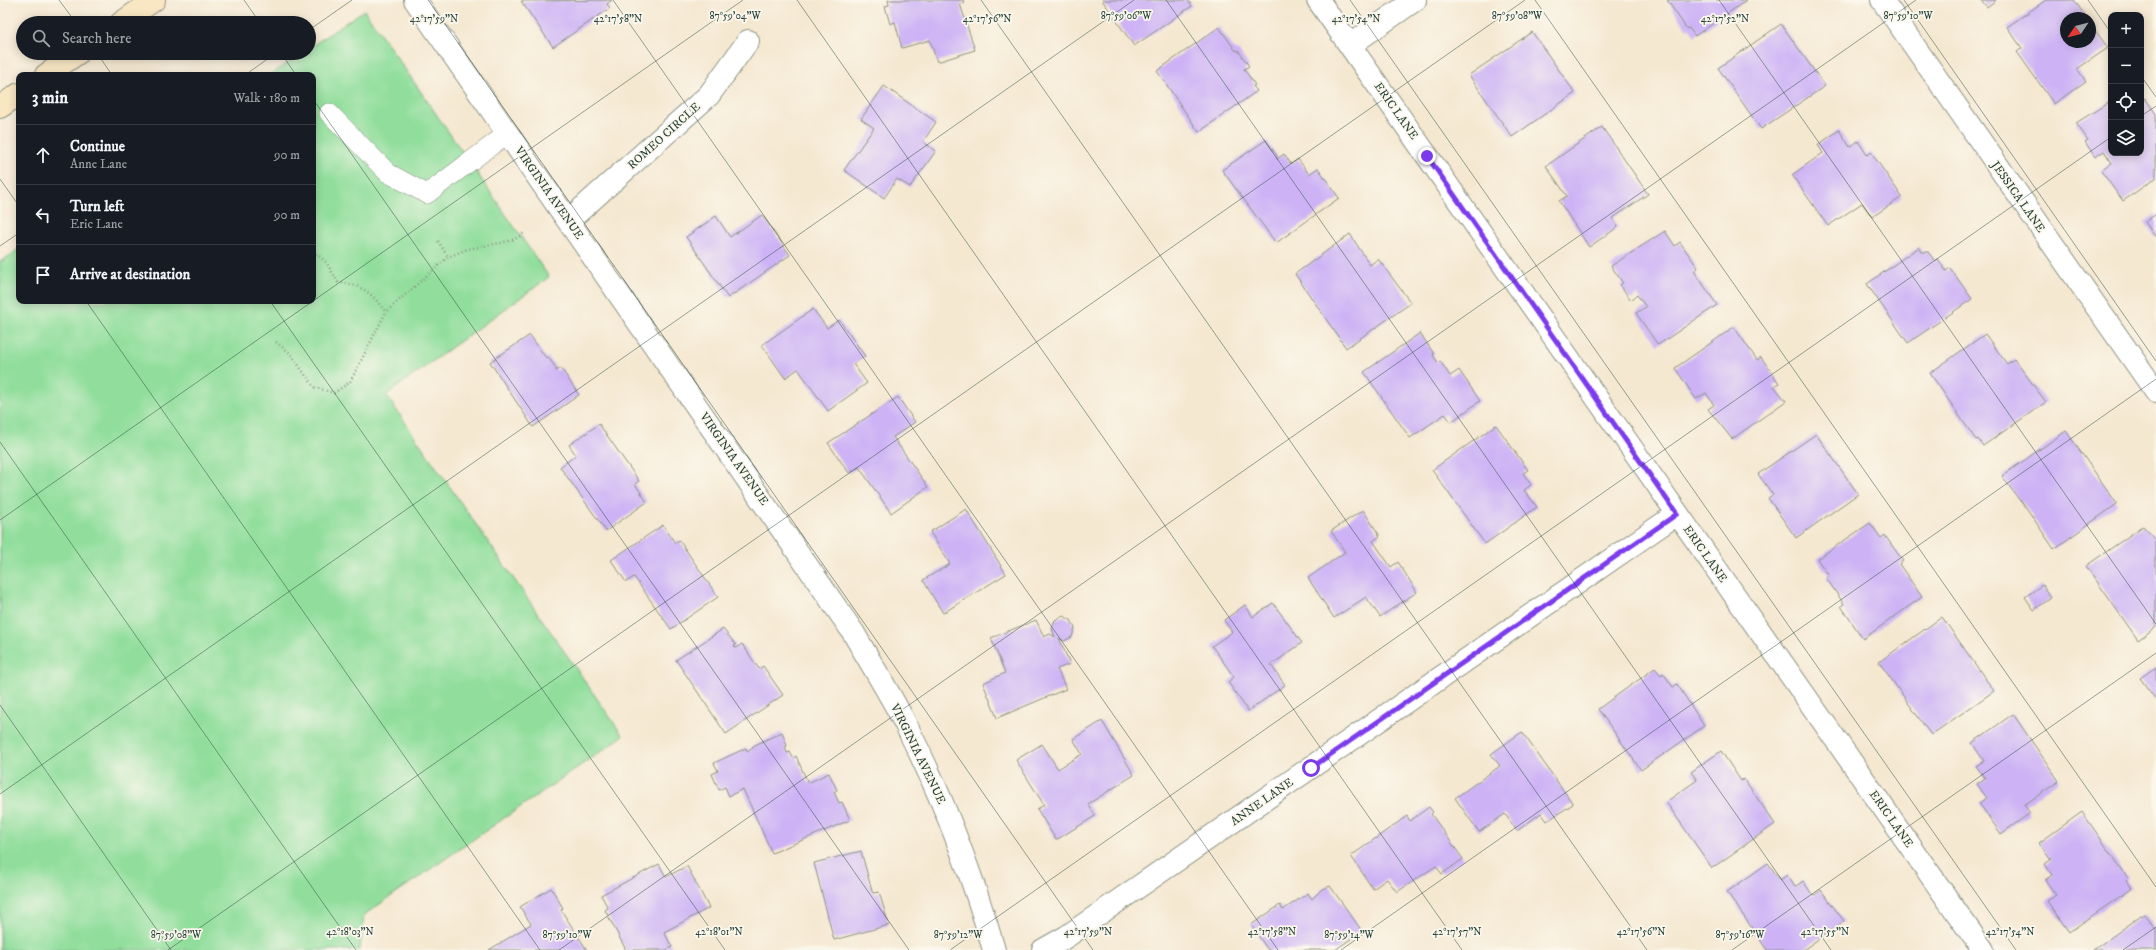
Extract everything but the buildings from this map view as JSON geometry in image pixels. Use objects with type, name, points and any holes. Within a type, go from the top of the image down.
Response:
[{"type":"main road","points":[[131,16],[154,0]]},
{"type":"main road","points":[[50,72],[68,60]]},
{"type":"main road","points":[[0,107],[16,96]]},
{"type":"street","name":"VIRGINIA AVENUE","points":[[415,0],[853,632],[907,727],[943,805],[980,902],[994,950]]},
{"type":"street","name":"ERIC LANE","points":[[1318,0],[1983,950]]},
{"type":"street","points":[[1350,45],[1415,0]]},
{"type":"street","name":"JESSICA LANE","points":[[1882,0],[2156,392]]},
{"type":"street","name":"ROMEO CIRCLE","points":[[568,221],[709,95],[748,41]]},
{"type":"street","name":"ANNE LANE","points":[[1043,950],[1066,937],[1677,514]]},
{"type":"lane","points":[[329,113],[388,173],[427,194],[508,133]]},
{"type":"path","points":[[276,342],[290,353],[314,387],[334,393],[350,382],[386,312],[448,257],[467,249],[515,239],[526,232]]},
{"type":"path","points":[[438,241],[448,257]]},
{"type":"path","points":[[316,253],[326,262],[338,282],[356,284],[373,296],[386,312]]},
{"type":"green space","points":[[364,10],[549,277],[386,395],[623,736],[364,915],[360,950],[0,950],[0,262],[16,251],[16,304],[316,304],[316,72],[274,72],[292,60],[316,60],[316,43]]},
{"type":"route","points":[[1311,768],[1677,514],[1427,156]]}]
